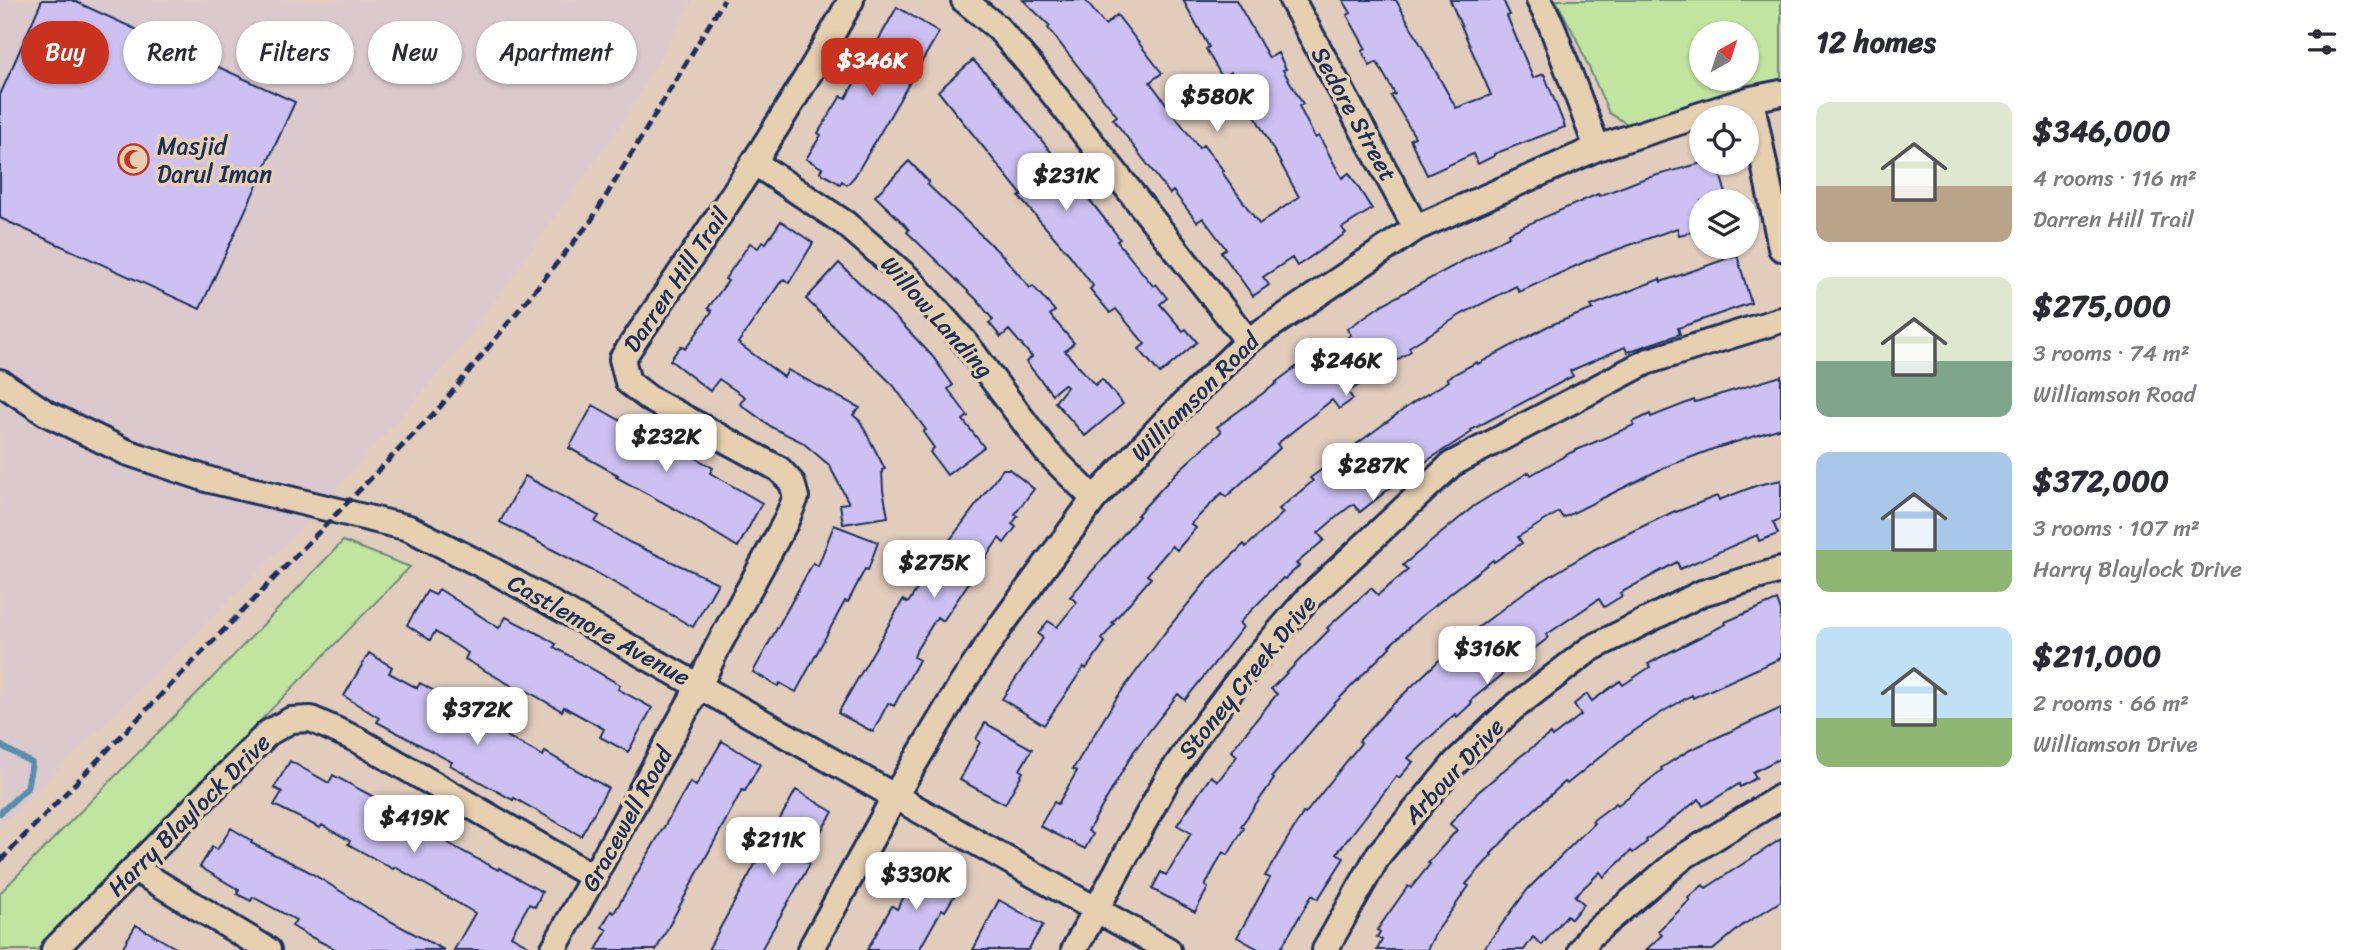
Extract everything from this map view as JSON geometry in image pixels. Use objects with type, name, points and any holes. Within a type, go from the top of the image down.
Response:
[{"type":"street","name":"Darren Hill Trail","points":[[699,686],[796,497],[792,483],[779,469],[628,382],[622,359],[755,163],[851,0]]},
{"type":"street","points":[[964,0],[998,28],[1036,72],[1248,341]]},
{"type":"street","name":"Sedore Street","points":[[1292,0],[1416,228]]},
{"type":"street","points":[[1539,0],[1551,24],[1597,148]]},
{"type":"street","name":"Williamson Road","points":[[810,950],[895,796],[958,690],[1000,627],[1094,499],[1167,421],[1248,341],[1416,228],[1597,148],[1751,99],[1781,93]]},
{"type":"street","points":[[1751,99],[1781,248]]},
{"type":"street","name":"Willow Landing","points":[[755,163],[846,224],[908,278],[965,342],[1046,452],[1094,499]]},
{"type":"street","name":"Stoney Creek Drive","points":[[1074,950],[1167,780],[1250,665],[1308,597],[1452,464],[1646,362],[1781,320]]},
{"type":"street","name":"Castlemore Avenue","points":[[0,382],[46,413],[86,434],[157,463],[210,480],[373,518],[419,532],[494,571],[1168,950]]},
{"type":"street","name":"Arbour Drive","points":[[1325,950],[1379,854],[1457,762],[1512,709],[1590,649],[1702,593],[1781,570]]},
{"type":"street","name":"Gracewell Road","points":[[553,950],[699,686]]},
{"type":"street","name":"Harry Blaylock Drive","points":[[54,950],[268,733],[291,720],[311,719],[358,740],[595,878]]},
{"type":"street","points":[[1581,950],[1590,936],[1683,857],[1781,797]]},
{"type":"street","points":[[135,869],[268,950]]},
{"type":"shaded area","points":[[0,0],[693,0],[621,125],[462,347],[294,536],[0,827]]},
{"type":"green space","points":[[1556,0],[1781,0],[1781,90],[1716,105],[1689,105],[1689,111],[1629,125],[1609,113]]},
{"type":"green space","points":[[343,541],[410,567],[37,950],[0,950],[0,893]]},
{"type":"building","name":"Masjid Darul Iman","points":[[42,0],[72,0],[123,23],[123,84],[222,84],[222,69],[236,75],[236,84],[256,84],[295,102],[200,309],[0,218],[0,95],[21,48],[21,84],[109,84],[109,21],[33,21]]},
{"type":"building","points":[[1023,0],[1085,0],[1105,25],[1117,15],[1162,73],[1150,82],[1199,148],[1203,145],[1224,171],[1222,172],[1259,224],[1299,197],[1231,72],[1222,77],[1183,0],[1236,0],[1269,58],[1278,53],[1286,69],[1283,70],[1303,104],[1299,106],[1315,138],[1319,136],[1342,178],[1349,173],[1372,209],[1342,228],[1346,233],[1297,266],[1292,258],[1263,277],[1269,285],[1253,296],[1221,252],[1226,249],[1203,218],[1197,222],[1173,191],[1170,194],[1113,119],[1117,116],[1048,28],[1050,26]]},
{"type":"building","points":[[1343,0],[1396,0],[1456,108],[1491,95],[1450,0],[1503,0],[1533,78],[1544,74],[1565,127],[1494,154],[1478,164],[1473,154],[1427,175],[1410,139],[1415,137],[1391,96],[1395,94],[1377,62],[1370,66],[1362,51],[1366,49],[1347,15],[1351,13]]},
{"type":"building","points":[[897,7],[939,32],[855,176],[847,185],[842,181],[840,184],[820,172],[822,168],[806,159],[821,135],[818,133],[841,96],[846,98]]},
{"type":"building","points":[[973,60],[998,86],[1096,208],[1120,239],[1117,241],[1153,286],[1156,284],[1167,298],[1160,304],[1183,331],[1186,329],[1197,342],[1160,374],[1139,349],[1145,344],[1116,309],[1110,313],[1090,289],[1093,286],[1069,254],[1019,197],[1022,195],[938,91]]},
{"type":"building","points":[[909,161],[929,182],[927,184],[1004,257],[1030,288],[1033,286],[1055,311],[1050,315],[1074,343],[1065,351],[1095,385],[1102,379],[1123,404],[1085,436],[1055,402],[1067,387],[1064,384],[1052,394],[1026,362],[1032,357],[1009,330],[1001,337],[989,323],[993,320],[977,300],[907,232],[909,230],[904,224],[875,196]]},
{"type":"building","points":[[1689,167],[1689,175],[1720,175],[1725,189],[1689,189],[1689,233],[1679,235],[1677,228],[1591,259],[1519,292],[1516,286],[1462,314],[1409,347],[1411,351],[1397,360],[1392,354],[1358,378],[1362,383],[1348,392],[1353,399],[1339,409],[1332,400],[1277,444],[1280,448],[1226,497],[1222,493],[1191,524],[1196,528],[1177,550],[1172,546],[1147,575],[1151,578],[1112,623],[1114,624],[1102,639],[1105,642],[1086,669],[1084,667],[1044,725],[1002,699],[1043,638],[1038,634],[1048,621],[1057,627],[1077,602],[1070,597],[1139,516],[1137,515],[1177,472],[1221,432],[1217,427],[1277,383],[1304,361],[1302,358],[1316,348],[1322,356],[1351,335],[1347,329],[1383,304],[1509,236],[1508,233],[1598,194],[1599,196],[1643,179]]},
{"type":"building","points":[[781,221],[813,243],[789,283],[784,279],[780,283],[738,343],[784,377],[788,370],[860,408],[853,415],[860,421],[885,469],[882,470],[883,490],[888,517],[843,524],[840,504],[849,503],[829,465],[802,442],[773,428],[740,404],[745,397],[719,379],[710,391],[670,360],[681,346],[685,349],[712,311],[708,308],[728,281],[725,279],[750,243],[758,248],[763,241],[766,243]]},
{"type":"building","points":[[1726,259],[1738,259],[1751,303],[1678,328],[1680,334],[1627,352],[1625,347],[1570,371],[1573,376],[1471,430],[1472,432],[1424,461],[1360,512],[1353,504],[1318,533],[1324,540],[1296,564],[1299,566],[1283,578],[1239,623],[1243,627],[1185,700],[1178,694],[1134,751],[1088,831],[1093,834],[1085,849],[1040,826],[1054,802],[1058,804],[1077,771],[1073,769],[1116,699],[1169,627],[1210,577],[1244,544],[1246,547],[1283,513],[1279,509],[1313,481],[1310,478],[1414,402],[1449,381],[1447,378],[1548,326],[1593,309],[1591,306],[1660,279],[1661,282]]},
{"type":"building","points":[[839,263],[906,328],[933,357],[953,385],[948,389],[968,416],[963,420],[984,447],[947,475],[930,452],[934,448],[923,432],[926,430],[893,385],[806,299]]},
{"type":"building","points":[[1781,376],[1781,428],[1663,468],[1563,518],[1559,512],[1518,537],[1522,543],[1494,562],[1493,560],[1419,618],[1335,703],[1272,777],[1274,779],[1241,826],[1244,828],[1228,855],[1223,852],[1195,912],[1152,889],[1161,872],[1166,875],[1171,868],[1191,833],[1177,825],[1211,776],[1218,781],[1237,756],[1231,751],[1277,694],[1271,689],[1329,630],[1327,628],[1371,588],[1378,595],[1408,570],[1403,565],[1474,506],[1529,472],[1531,475],[1570,453],[1634,425],[1633,422],[1650,414],[1651,417],[1694,400],[1695,402]]},
{"type":"building","points":[[593,405],[625,423],[626,421],[651,434],[652,432],[713,468],[710,473],[762,503],[738,547],[569,448]]},
{"type":"building","points":[[1003,469],[1009,469],[1034,489],[1015,514],[1018,516],[1012,524],[1016,527],[1004,543],[999,538],[943,621],[937,617],[917,649],[914,657],[919,660],[894,706],[888,703],[873,732],[838,713],[903,600],[908,603],[929,568]]},
{"type":"building","points":[[525,476],[599,516],[595,522],[629,542],[718,583],[693,627],[500,522]]},
{"type":"building","points":[[1781,480],[1781,519],[1773,522],[1778,534],[1759,541],[1757,535],[1680,569],[1677,562],[1620,593],[1622,596],[1604,607],[1599,599],[1546,635],[1548,638],[1531,651],[1527,646],[1498,669],[1502,675],[1408,758],[1413,762],[1399,778],[1397,776],[1337,853],[1344,858],[1318,899],[1312,895],[1280,950],[1260,950],[1237,937],[1270,878],[1265,876],[1303,813],[1305,814],[1361,743],[1359,741],[1386,711],[1455,645],[1526,591],[1595,549],[1675,511],[1717,496],[1719,500],[1758,485]]},
{"type":"building","points":[[834,525],[878,542],[868,570],[865,569],[848,602],[845,601],[796,692],[780,683],[778,686],[753,672],[813,563],[818,566]]},
{"type":"building","points":[[439,589],[499,628],[506,617],[541,635],[556,644],[554,647],[620,685],[618,689],[652,708],[628,752],[600,737],[604,729],[564,707],[562,711],[527,691],[526,694],[465,659],[468,653],[435,632],[430,640],[407,625],[427,591],[435,595]]},
{"type":"building","points":[[1777,600],[1781,611],[1781,658],[1693,698],[1692,695],[1664,711],[1622,739],[1567,784],[1565,782],[1527,816],[1466,884],[1469,886],[1427,950],[1377,950],[1382,940],[1377,937],[1380,932],[1377,930],[1408,886],[1411,888],[1430,864],[1428,863],[1457,830],[1450,824],[1476,794],[1517,759],[1581,715],[1574,704],[1587,694],[1592,701],[1620,681],[1623,685],[1650,667],[1648,664],[1726,624],[1725,622]]},
{"type":"building","points":[[369,653],[392,667],[389,673],[417,688],[420,683],[503,734],[543,756],[545,752],[608,788],[581,836],[377,722],[379,718],[344,696]]},
{"type":"building","points":[[1781,708],[1781,758],[1753,772],[1756,778],[1740,787],[1739,784],[1703,806],[1699,799],[1633,853],[1631,851],[1604,877],[1600,872],[1575,896],[1584,904],[1571,919],[1567,915],[1542,945],[1533,937],[1524,950],[1483,950],[1528,889],[1594,823],[1592,821],[1616,803],[1618,805],[1662,770],[1661,768],[1690,750]]},
{"type":"building","points":[[985,723],[1032,749],[1005,804],[960,780],[980,742],[976,739]]},
{"type":"building","points":[[722,741],[760,764],[745,791],[742,790],[656,950],[596,950],[607,930],[602,927],[611,911],[614,913],[690,782],[696,786]]},
{"type":"building","points":[[290,761],[329,783],[333,775],[421,820],[418,825],[542,892],[535,907],[529,904],[511,936],[536,950],[454,950],[475,913],[395,867],[393,869],[348,844],[350,841],[322,825],[320,828],[274,805],[282,792],[274,788]]},
{"type":"building","points":[[796,790],[833,812],[803,860],[810,864],[761,950],[708,950]]},
{"type":"building","points":[[231,828],[252,841],[251,843],[306,870],[379,915],[444,950],[337,950],[307,935],[292,926],[296,920],[253,897],[251,901],[237,894],[239,890],[200,867],[212,847],[217,850]]},
{"type":"building","points":[[1781,839],[1781,901],[1743,925],[1713,950],[1646,950],[1662,935],[1658,931],[1703,885],[1706,888]]},
{"type":"building","points":[[924,862],[961,885],[945,911],[942,909],[919,950],[867,950],[892,906],[897,909]]},
{"type":"building","points":[[999,900],[1043,925],[1028,950],[973,950]]},
{"type":"building","points":[[136,925],[179,950],[121,950]]},
{"type":"waterway","points":[[0,745],[32,763],[27,788],[0,813]]},
{"type":"railway","points":[[0,861],[440,407],[591,221],[724,0]]},
{"type":"place","name":"Masjid Darul Iman","points":[[134,160]]}]
